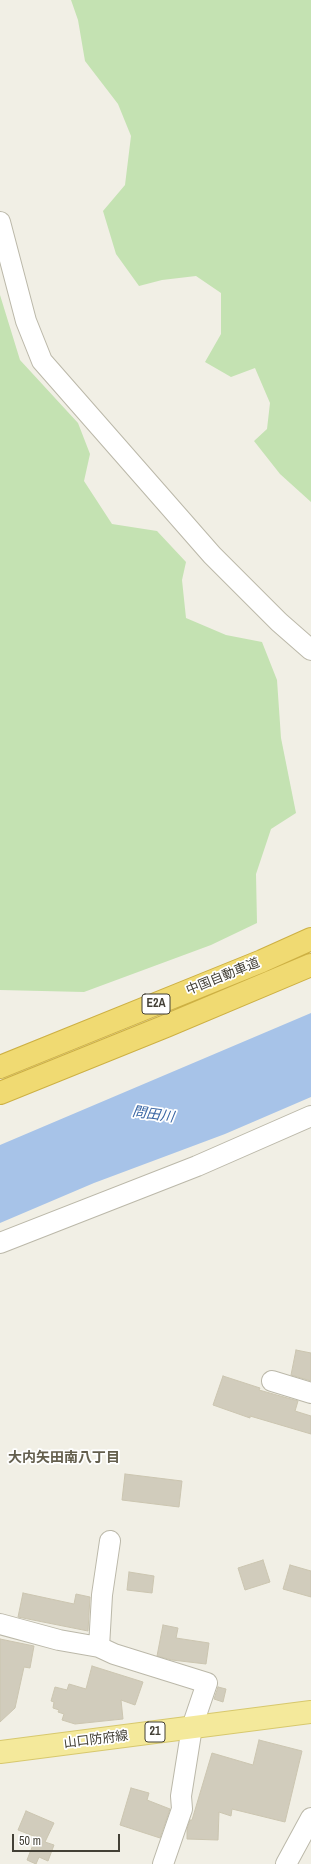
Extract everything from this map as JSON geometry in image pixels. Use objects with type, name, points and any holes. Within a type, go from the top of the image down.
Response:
[{"type":"highway","name":"中国自動車道","points":[[0,1067],[255,964],[311,939]]},
{"type":"highway","name":"中国自動車道","points":[[0,1093],[166,1026],[311,965]]},
{"type":"main road","name":"山口防府線","points":[[0,1752],[311,1712]]},
{"type":"street","points":[[0,222],[26,321],[42,361],[212,555],[279,622],[311,650]]},
{"type":"street","points":[[0,1243],[197,1166],[311,1116]]},
{"type":"street","points":[[272,1380],[311,1393]]},
{"type":"street","points":[[99,1647],[102,1595],[110,1541]]},
{"type":"street","points":[[0,1624],[59,1640],[99,1647],[114,1654],[207,1683],[192,1727],[181,1796],[182,1809],[163,1864]]},
{"type":"street","points":[[286,1864],[311,1818]]},
{"type":"green space","points":[[71,0],[311,0],[311,502],[280,474],[254,441],[267,429],[270,403],[255,368],[231,377],[205,362],[221,334],[221,293],[196,276],[162,280],[139,286],[116,254],[103,211],[125,185],[131,136],[118,104],[85,61],[78,20]]},
{"type":"green space","points":[[0,295],[20,360],[78,423],[90,454],[84,481],[112,524],[157,531],[186,562],[182,580],[186,618],[226,635],[262,642],[277,680],[281,738],[296,813],[271,829],[256,874],[257,923],[211,945],[84,992],[0,990]]},
{"type":"water","name":"問田川","points":[[311,1013],[311,1097],[225,1134],[94,1183],[0,1223],[0,1145]]},
{"type":"building","points":[[296,1350],[311,1353],[311,1381],[291,1375]]},
{"type":"building","points":[[223,1376],[260,1388],[259,1390],[298,1401],[295,1411],[311,1416],[311,1434],[250,1416],[250,1418],[213,1405]]},
{"type":"building","points":[[125,1474],[182,1481],[179,1507],[122,1500]]},
{"type":"building","points":[[263,1560],[270,1582],[245,1590],[238,1568]]},
{"type":"building","points":[[290,1565],[311,1571],[311,1597],[283,1589]]},
{"type":"building","points":[[129,1572],[154,1576],[152,1593],[127,1590]]},
{"type":"building","points":[[23,1593],[74,1604],[76,1594],[90,1597],[88,1631],[18,1617]]},
{"type":"building","points":[[163,1625],[178,1628],[176,1638],[209,1643],[206,1664],[172,1660],[157,1656]]},
{"type":"building","points":[[0,1639],[34,1646],[30,1668],[24,1667],[15,1708],[0,1722]]},
{"type":"building","points":[[92,1666],[143,1682],[135,1705],[121,1700],[123,1719],[75,1724],[62,1720],[64,1714],[53,1708],[54,1702],[51,1701],[55,1687],[67,1690],[69,1684],[86,1689]]},
{"type":"building","points":[[218,1687],[226,1689],[223,1702],[214,1699]]},
{"type":"building","points":[[259,1740],[302,1751],[285,1822],[232,1809],[231,1816],[219,1812],[218,1840],[187,1839],[187,1829],[190,1820],[192,1820],[212,1753],[253,1765]]},
{"type":"building","points":[[131,1788],[149,1793],[147,1800],[170,1809],[160,1838],[120,1825]]},
{"type":"building","points":[[26,1811],[54,1823],[45,1842],[54,1845],[48,1861],[39,1857],[36,1864],[27,1860],[36,1837],[18,1830]]},
{"type":"district","name":"大内矢田南八丁目","points":[[64,1458]]}]
